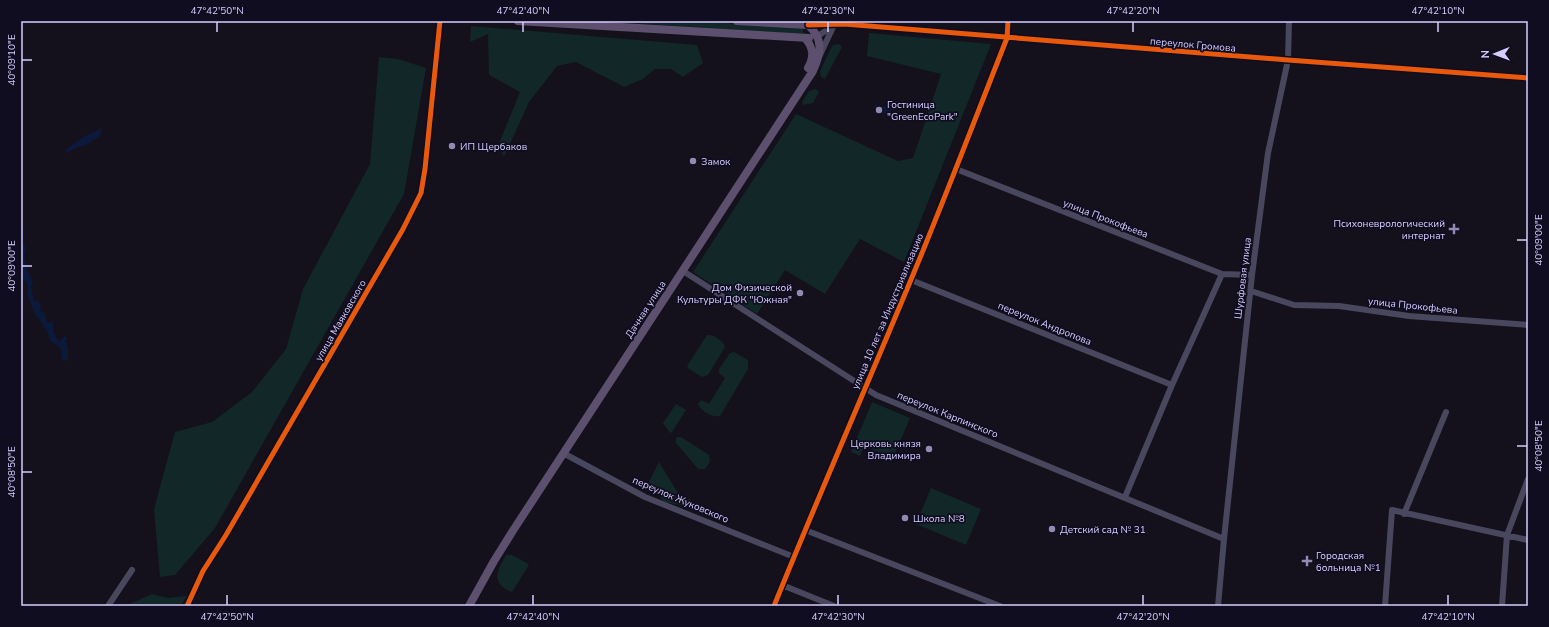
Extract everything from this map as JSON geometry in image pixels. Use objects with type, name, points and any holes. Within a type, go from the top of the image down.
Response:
[{"type":"main road","points":[[518,21],[805,38],[813,38],[818,36]]},
{"type":"main road","name":"переулок Громова","points":[[737,21],[808,25]]},
{"type":"main road","points":[[808,25],[818,36],[820,48],[815,59]]},
{"type":"main road","points":[[805,38],[810,44],[815,59]]},
{"type":"main road","name":"Дачная улица","points":[[463,606],[478,584],[501,544],[680,269],[805,85],[815,59]]},
{"type":"main road","name":"Дачная улица","points":[[469,606],[478,584]]},
{"type":"street","name":"улица Маяковского","points":[[187,606],[203,571],[226,535],[403,229],[421,192],[425,169],[440,21]]},
{"type":"street","name":"улица 10 лет за Индустриализацию","points":[[774,606],[956,169],[1007,38],[1008,21]]},
{"type":"street","name":"Шурфовая улица","points":[[1218,606],[1250,291],[1268,153],[1288,60],[1290,21]]},
{"type":"street","name":"переулок Громова","points":[[808,25],[834,23],[1007,38],[1528,78]]},
{"type":"street","points":[[818,36],[834,23]]},
{"type":"street","name":"Дачная улица","points":[[815,59],[834,23]]},
{"type":"street","name":"улица Прокофьева","points":[[956,169],[1222,274],[1252,275]]},
{"type":"street","name":"переулок Карпинского","points":[[680,269],[876,395],[1224,539]]},
{"type":"street","name":"Шурфовая улица","points":[[1125,497],[1172,385],[1222,274]]},
{"type":"street","name":"переулок Андропова","points":[[911,280],[1172,385]]},
{"type":"street","name":"улица Прокофьева","points":[[1250,291],[1294,305],[1339,306],[1409,316],[1528,325]]},
{"type":"street","points":[[1404,514],[1446,412]]},
{"type":"street","name":"переулок Жуковского","points":[[561,451],[645,497],[794,557]]},
{"type":"street","points":[[1502,606],[1507,535],[1528,479]]},
{"type":"street","points":[[1385,606],[1392,510],[1404,514],[1528,540]]},
{"type":"street","points":[[805,530],[1000,606]]},
{"type":"street","points":[[108,606],[132,570]]},
{"type":"street","points":[[782,585],[834,606]]},
{"type":"green space","points":[[599,21],[694,21],[803,28],[803,34]]},
{"type":"green space","points":[[471,26],[697,45],[703,63],[683,77],[671,69],[655,69],[643,79],[624,87],[576,62],[557,66],[529,102],[504,157],[498,146],[520,92],[489,75],[488,34],[470,42]]},
{"type":"green space","points":[[869,33],[991,44],[904,262],[860,239],[825,294],[785,270],[757,314],[693,272],[796,114],[898,161],[913,158],[941,74],[867,56]]},
{"type":"green space","points":[[839,44],[842,47],[824,79],[820,74],[820,71],[833,45]]},
{"type":"green space","points":[[379,57],[398,59],[426,68],[404,194],[215,528],[175,575],[160,577],[154,509],[175,432],[212,422],[252,392],[286,349],[303,289],[370,164]]},
{"type":"green space","points":[[816,89],[819,92],[813,103],[803,105],[802,102],[809,91]]},
{"type":"green space","points":[[707,335],[718,338],[725,347],[708,375],[702,377],[689,369],[687,366]]},
{"type":"green space","points":[[734,352],[748,360],[748,369],[720,416],[710,415],[698,404],[701,400],[709,404],[725,378],[719,373],[719,369],[730,353]]},
{"type":"green space","points":[[872,402],[910,418],[893,458],[864,446],[860,456],[851,452]]},
{"type":"green space","points":[[676,404],[686,410],[670,433],[663,423]]},
{"type":"green space","points":[[681,437],[709,455],[710,462],[705,469],[698,469],[676,443],[676,438]]},
{"type":"green space","points":[[659,462],[686,506],[664,502],[649,482]]},
{"type":"green space","points":[[931,488],[981,509],[966,545],[916,524]]},
{"type":"green space","points":[[506,555],[512,555],[529,565],[512,592],[501,585],[497,576]]},
{"type":"green space","points":[[152,594],[168,598],[187,596],[181,605],[178,606],[125,606]]},
{"type":"water","points":[[876,104],[891,109],[891,115],[887,116],[883,112],[878,112],[877,109],[873,108]]},
{"type":"water","points":[[102,128],[100,136],[86,145],[73,149],[67,153],[65,150],[85,136]]},
{"type":"water","points":[[21,229],[23,229],[23,243],[26,248],[24,257],[33,282],[31,287],[34,300],[37,302],[38,298],[41,307],[40,310],[46,314],[48,323],[53,322],[57,339],[59,341],[65,336],[68,338],[65,342],[68,348],[68,359],[65,361],[62,360],[62,350],[50,340],[47,331],[35,314],[27,294],[28,282],[21,279]]},
{"type":"cycle path","points":[[187,606],[203,571],[226,535],[403,229],[421,193],[425,169],[440,21]]},
{"type":"cycle path","points":[[774,606],[935,221],[1007,38],[1008,21]]},
{"type":"cycle path","points":[[808,25],[844,24],[1528,78]]},
{"type":"place","name":"Гостиница \"GreenEcoPark\"","points":[[879,110]]},
{"type":"place","name":"ИП Щербаков","points":[[452,146]]},
{"type":"place","name":"Замок","points":[[693,161]]},
{"type":"place","name":"Психоневрологический интернат","points":[[1454,229]]},
{"type":"place","name":"Дом Физической Культуры ДФК \"Южная\"","points":[[800,293]]},
{"type":"place","name":"Церковь князя Владимира","points":[[929,449]]},
{"type":"place","name":"Школа №8","points":[[905,518]]},
{"type":"place","name":"Детский сад № 31","points":[[1052,529]]},
{"type":"place","name":"Городская больница №1","points":[[1307,561]]}]
